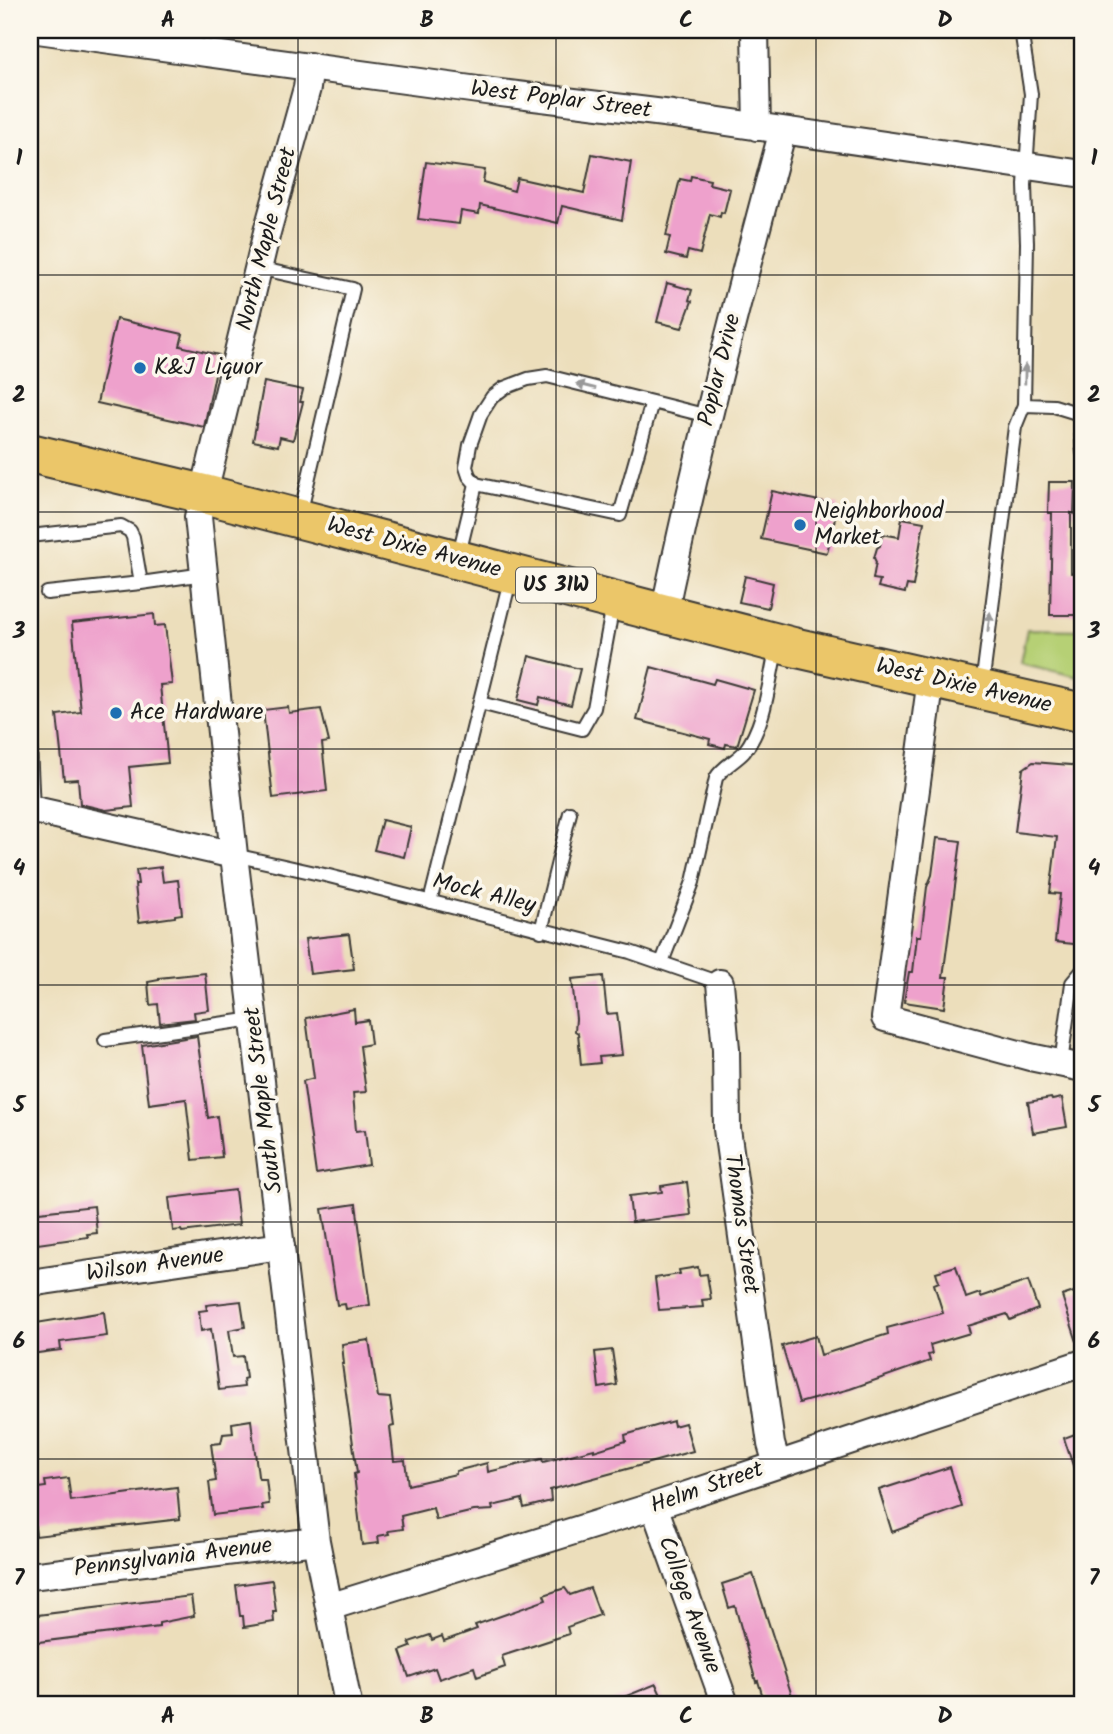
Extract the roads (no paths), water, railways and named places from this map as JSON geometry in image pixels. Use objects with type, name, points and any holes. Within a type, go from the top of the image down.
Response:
[{"type":"main road","name":"West Dixie Avenue","points":[[30,453],[299,518],[777,643],[1083,713]]},
{"type":"street","name":"West Poplar Street","points":[[38,30],[159,38],[310,66],[770,128],[1083,174]]},
{"type":"street","name":"Poplar Drive","points":[[664,613],[708,416],[754,234],[770,128],[755,30]]},
{"type":"street","name":"North Maple Street","points":[[204,494],[258,268],[307,88],[310,66]]},
{"type":"street","name":"South Maple Street","points":[[204,494],[198,517],[234,855],[316,1541],[348,1704]]},
{"type":"street","points":[[931,679],[885,1018],[1072,1066]]},
{"type":"street","points":[[31,809],[234,855]]},
{"type":"street","name":"Thomas Street","points":[[720,983],[726,1049],[727,1129],[771,1444],[777,1464]]},
{"type":"street","name":"Wilson Avenue","points":[[30,1283],[281,1246]]},
{"type":"street","name":"Helm Street","points":[[329,1607],[654,1506],[1083,1363]]},
{"type":"street","name":"College Avenue","points":[[654,1506],[725,1704]]},
{"type":"street","name":"Pennsylvania Avenue","points":[[30,1576],[316,1541]]},
{"type":"lane","points":[[981,690],[1013,439],[1024,405],[1027,243],[1025,184],[1031,94],[1021,30]]},
{"type":"lane","points":[[258,268],[353,289],[299,518]]},
{"type":"lane","points":[[652,402],[620,515],[476,484],[468,477],[466,467],[470,445],[481,414],[492,397],[504,388],[528,379],[547,376],[652,402],[708,416]]},
{"type":"lane","points":[[1024,405],[1054,406],[1081,413],[1080,440],[1083,452]]},
{"type":"lane","points":[[457,560],[476,484]]},
{"type":"lane","points":[[30,536],[121,526],[130,531],[133,537],[141,583]]},
{"type":"lane","points":[[47,593],[204,574]]},
{"type":"lane","points":[[430,902],[512,574]]},
{"type":"lane","points":[[480,703],[582,729],[594,708],[613,600]]},
{"type":"lane","points":[[662,962],[693,882],[716,778],[723,768],[743,753],[752,739],[761,715],[777,643]]},
{"type":"lane","points":[[30,746],[31,809]]},
{"type":"lane","points":[[541,931],[570,813]]},
{"type":"lane","name":"Mock Alley","points":[[234,855],[329,876],[662,962],[720,983]]},
{"type":"lane","points":[[1072,1066],[1072,983],[1083,970]]},
{"type":"lane","points":[[105,1040],[254,1019]]},
{"type":"place","name":"K&J Liquor","points":[[140,368]]},
{"type":"place","name":"Neighborhood Market","points":[[800,525]]},
{"type":"place","name":"Ace Hardware","points":[[116,713]]}]
